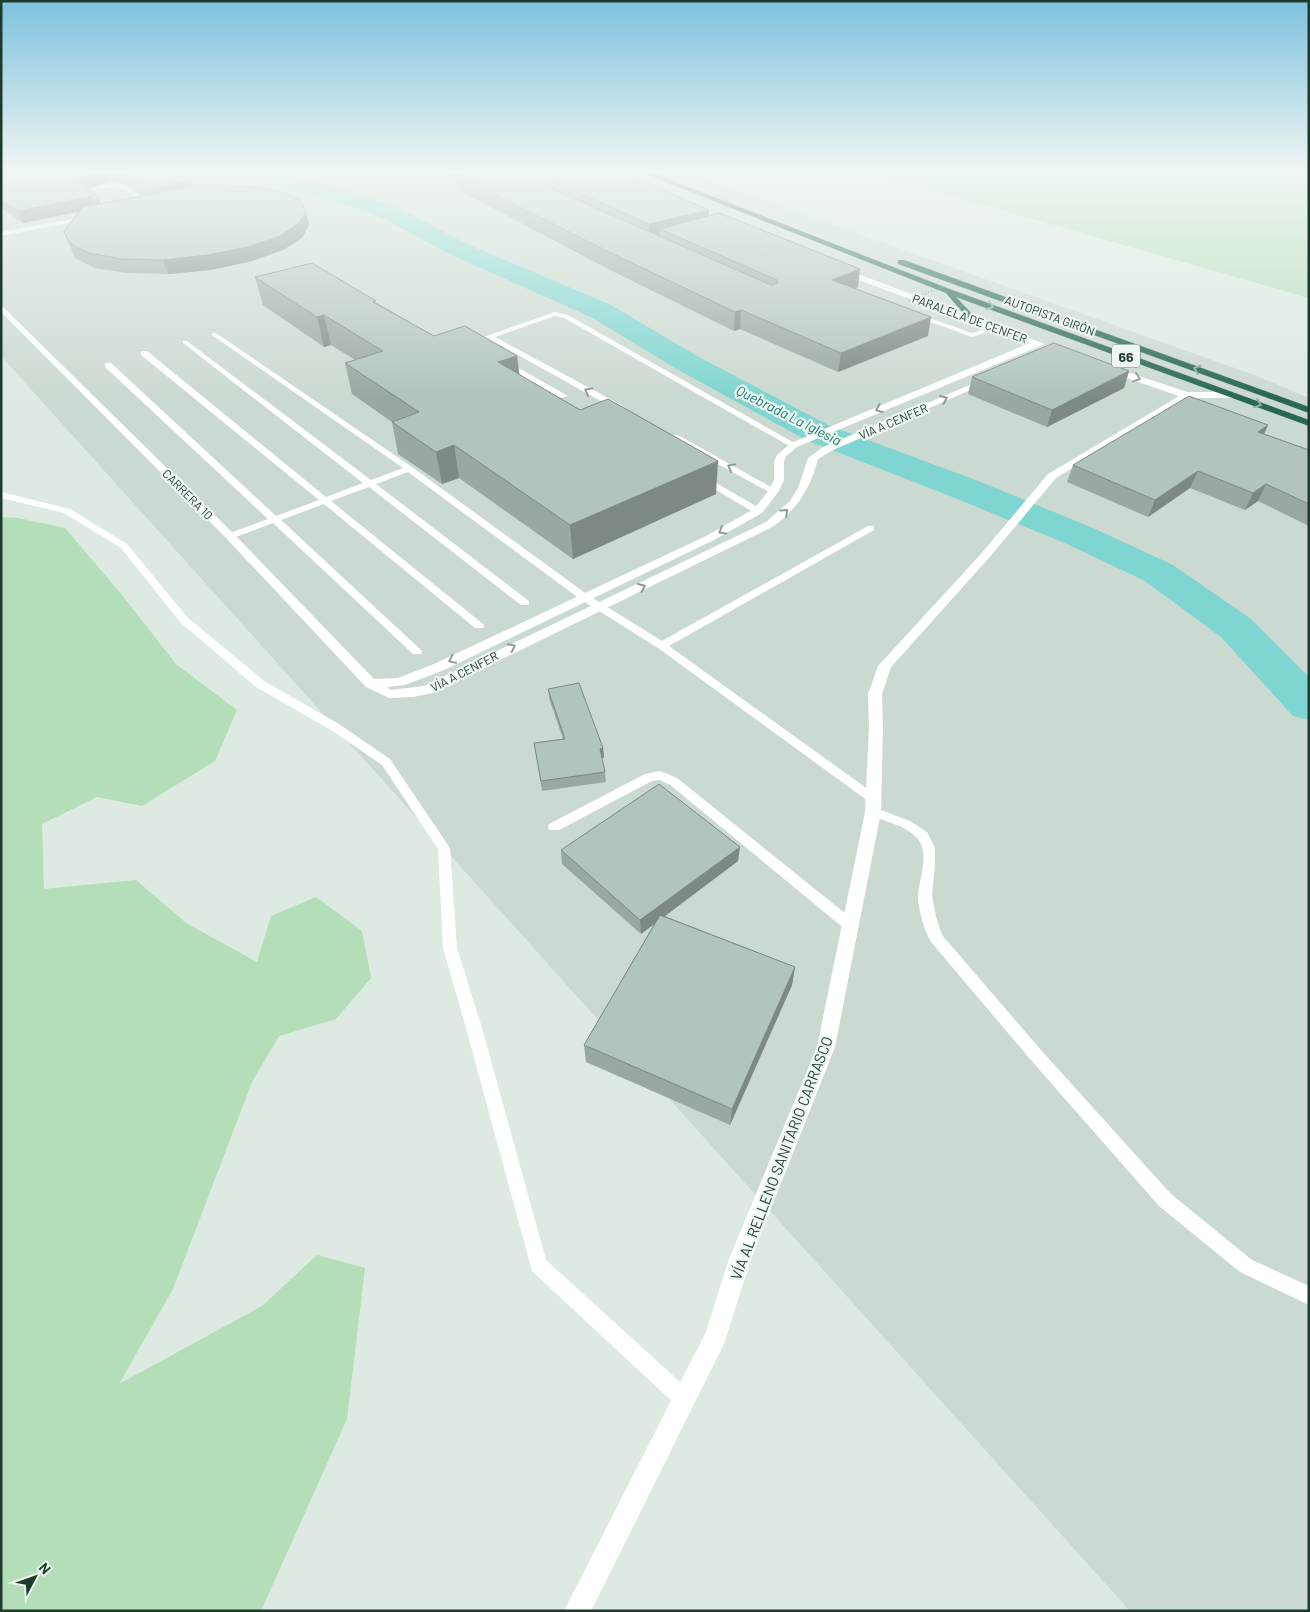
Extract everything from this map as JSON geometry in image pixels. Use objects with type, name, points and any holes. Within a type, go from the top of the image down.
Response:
[{"type":"highway","name":"AUTOPISTA GIRÓN","points":[[835,247],[944,290],[1309,423]]},
{"type":"highway","name":"AUTOPISTA GIRÓN","points":[[895,260],[1309,410]]},
{"type":"highway","points":[[944,290],[974,320]]},
{"type":"street","name":"PARALELA DE CENFER","points":[[836,268],[1050,348]]},
{"type":"street","name":"CARRERA 10","points":[[1,307],[230,536],[371,684]]},
{"type":"street","name":"VÍA A CENFER","points":[[371,684],[400,682],[417,676],[710,538],[758,511],[774,491],[779,480],[779,462],[782,455],[794,445],[1037,343]]},
{"type":"street","points":[[1103,366],[1186,395],[1234,395]]},
{"type":"street","name":"VÍA A CENFER","points":[[371,684],[389,694],[428,690],[597,606],[641,588],[770,524],[784,514],[798,500],[808,478],[813,458],[827,449],[993,378]]},
{"type":"street","name":"VÍA AL RELLENO SANITARIO CARRASCO","points":[[577,1611],[716,1336],[740,1259],[826,1047],[851,926],[872,805],[876,726],[875,694],[885,666],[1052,476],[1176,405],[1186,395]]},
{"type":"lane","points":[[904,310],[972,335],[996,328]]},
{"type":"lane","points":[[476,348],[464,345],[555,314],[566,316],[794,445]]},
{"type":"lane","points":[[214,334],[409,469],[584,597],[662,646],[872,805],[923,836],[929,846],[925,895],[928,919],[936,938],[1035,1054],[1165,1200],[1246,1266],[1309,1296]]},
{"type":"lane","points":[[490,336],[624,410]]},
{"type":"lane","points":[[185,342],[371,483],[524,603]]},
{"type":"lane","points":[[144,353],[479,626]]},
{"type":"lane","points":[[494,358],[564,396]]},
{"type":"lane","points":[[108,365],[417,652]]},
{"type":"lane","points":[[667,433],[774,491]]},
{"type":"lane","points":[[230,536],[409,469]]},
{"type":"lane","points":[[700,476],[758,511]]},
{"type":"lane","points":[[1,494],[67,510],[124,546],[184,620],[260,684],[335,727],[386,762],[444,848],[450,948],[474,1028],[538,1265],[684,1400]]},
{"type":"lane","points":[[662,646],[871,528]]},
{"type":"lane","points":[[554,827],[649,777],[660,775],[673,781],[851,926]]},
{"type":"path","points":[[910,301],[908,300],[962,279],[960,278]]},
{"type":"shaded area","points":[[1,247],[896,247],[1254,375],[1309,398],[1309,1611],[1130,1611],[1,356]]},
{"type":"green space","points":[[1131,247],[1309,247],[1309,298]]},
{"type":"green space","points":[[1,517],[18,518],[65,528],[122,595],[176,664],[237,710],[215,761],[142,806],[97,797],[42,824],[44,889],[136,880],[186,923],[257,962],[271,916],[316,897],[362,931],[371,978],[336,1019],[279,1036],[252,1082],[173,1289],[119,1384],[262,1306],[317,1255],[365,1268],[347,1419],[261,1611],[1,1611]]},
{"type":"building","points":[[77,247],[247,247],[207,255],[163,260],[121,259],[89,253]]},
{"type":"building","points":[[600,247],[685,247],[771,285],[778,283],[777,280],[702,247],[805,247],[860,269],[832,280],[931,317],[841,353],[741,310],[735,312]]},
{"type":"building","points":[[312,263],[376,301],[373,302],[434,336],[465,326],[517,356],[498,362],[580,410],[608,399],[718,461],[570,525],[454,445],[436,452],[392,422],[419,412],[345,363],[383,351],[324,315],[317,317],[255,277]]},
{"type":"building","points":[[1054,343],[1129,371],[1052,410],[972,377]]},
{"type":"building","points":[[1189,396],[1268,425],[1258,432],[1309,450],[1309,504],[1266,484],[1253,493],[1198,471],[1155,500],[1073,465]]},
{"type":"building","points":[[579,683],[603,748],[600,749],[605,772],[541,781],[534,743],[565,739],[548,689]]},
{"type":"building","points":[[659,784],[740,847],[640,920],[561,850]]},
{"type":"building","points":[[660,915],[795,967],[732,1109],[584,1045]]},
{"type":"waterway","name":"Quebrada La Iglesia","points":[[455,247],[601,311],[686,362],[818,433],[968,490],[1080,536],[1159,573],[1236,628],[1309,705]]}]
